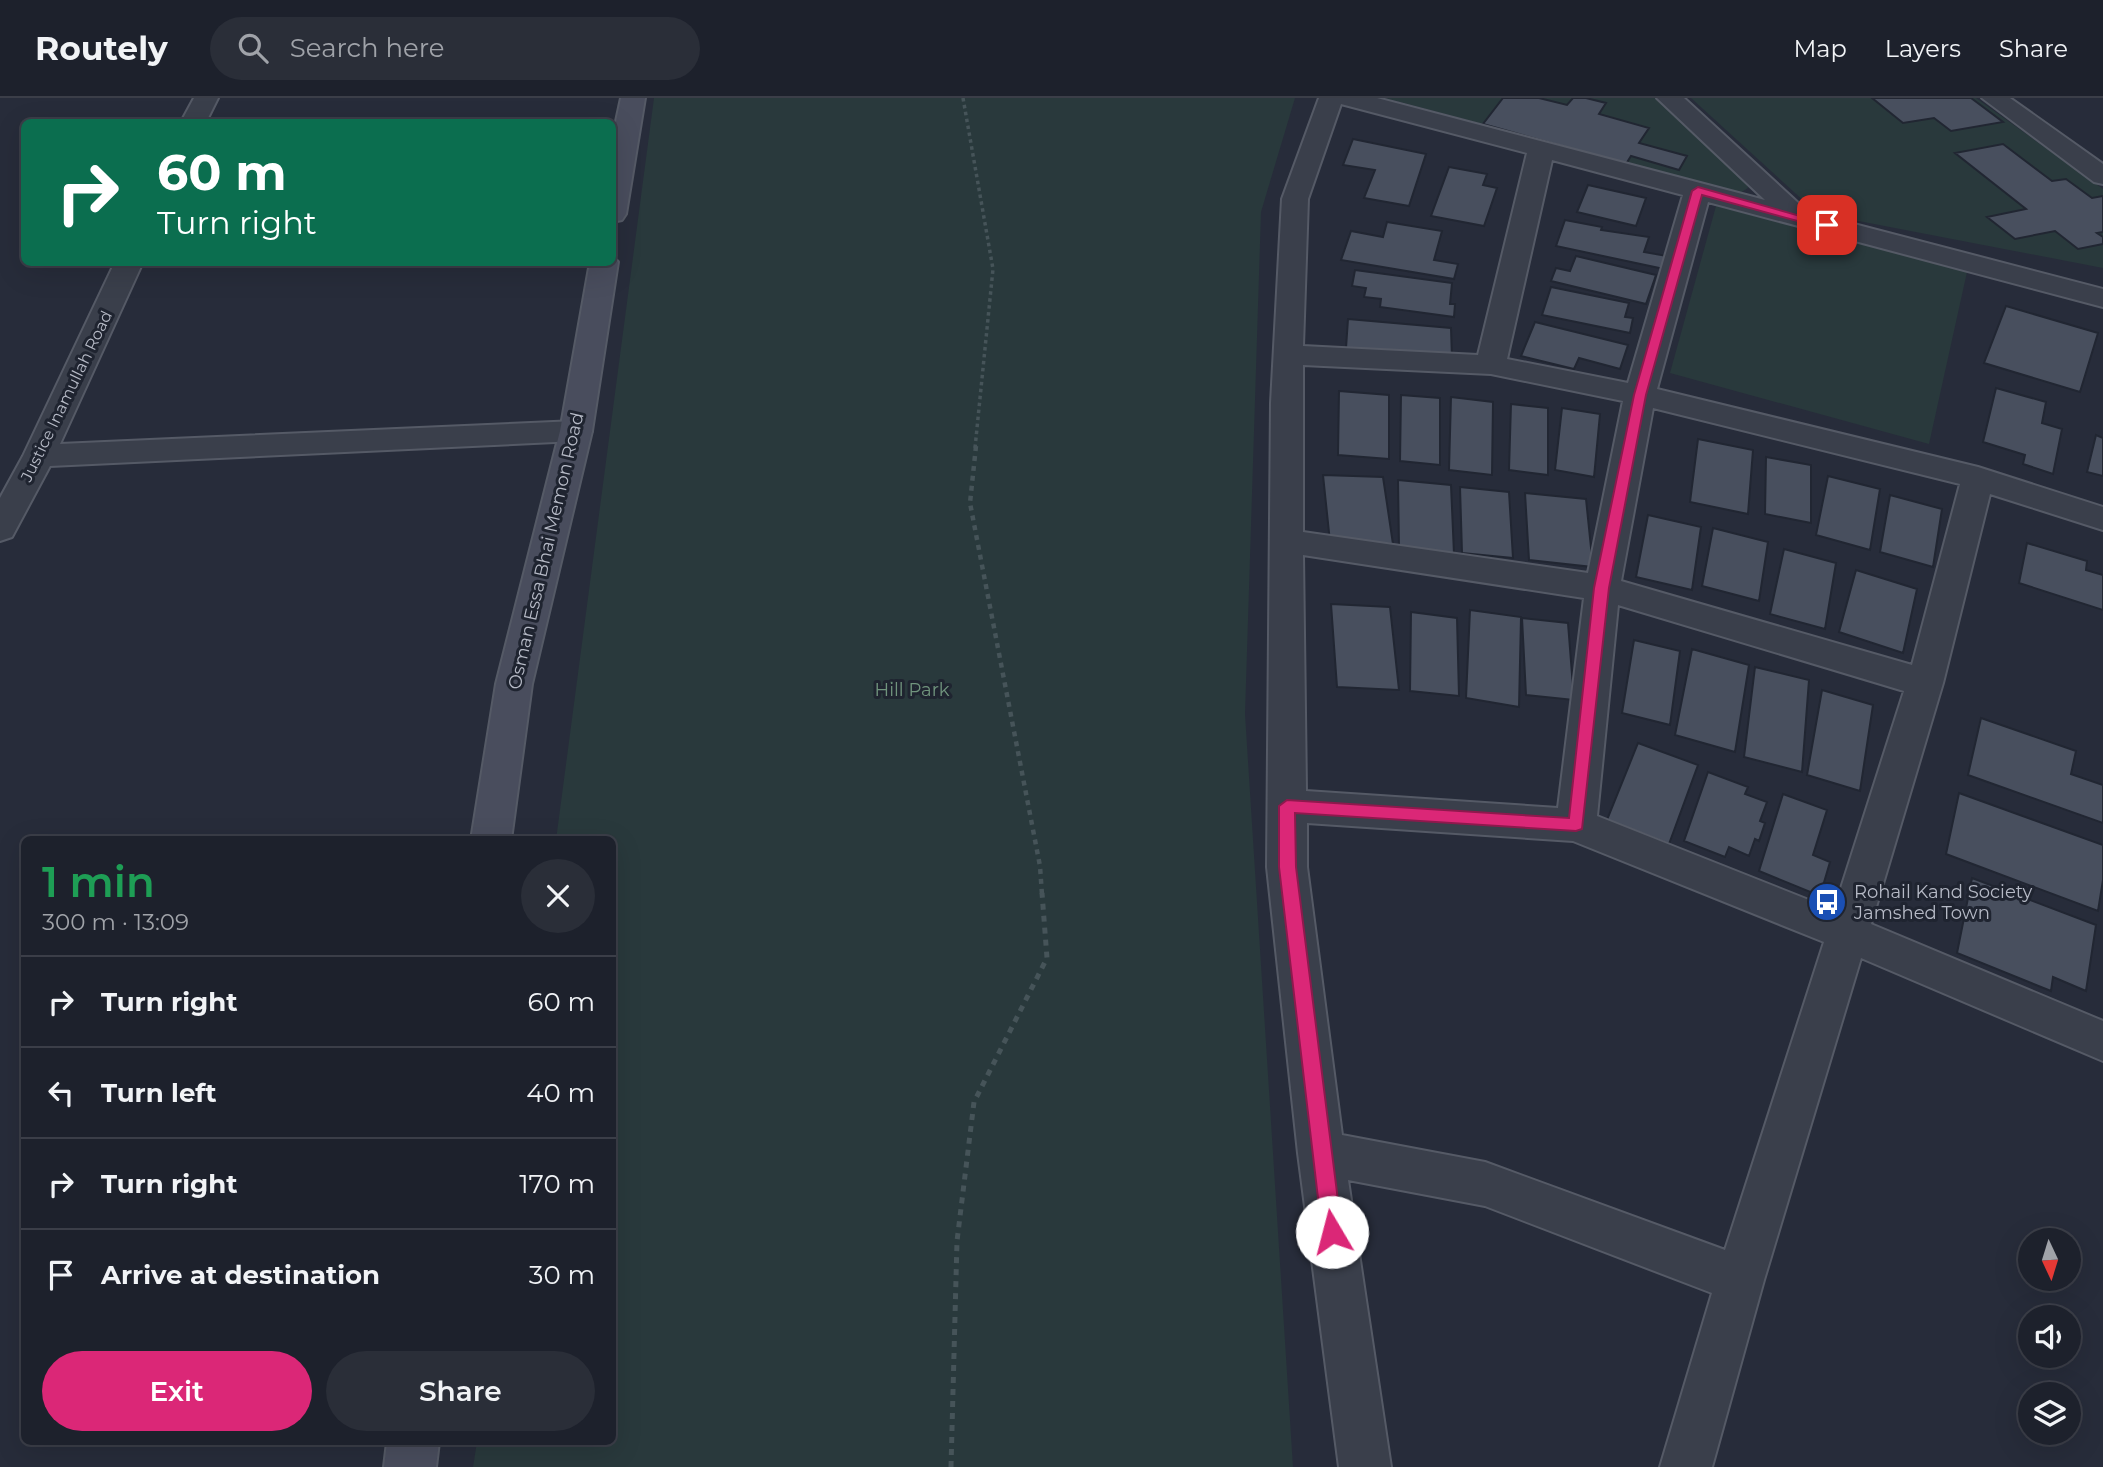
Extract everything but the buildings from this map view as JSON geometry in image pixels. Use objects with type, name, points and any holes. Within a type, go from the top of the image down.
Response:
[{"type":"street","points":[[196,119],[206,98]]},
{"type":"street","points":[[616,192],[633,98]]},
{"type":"street","points":[[1331,98],[1295,199],[1288,355],[1287,867],[1321,1153],[1365,1467]]},
{"type":"street","points":[[1348,98],[2103,298]]},
{"type":"street","points":[[1669,98],[1802,219]]},
{"type":"street","points":[[1994,98],[2103,176]]},
{"type":"street","points":[[1491,365],[1541,150]]},
{"type":"street","points":[[1576,825],[1602,588],[1640,395],[1698,191]]},
{"type":"street","name":"Justice Inamullah Road","points":[[0,529],[39,456],[127,266]]},
{"type":"street","name":"Osman Essa Bhai Memon Road","points":[[492,836],[514,684],[576,430],[603,266]]},
{"type":"street","points":[[1288,355],[1491,365],[1640,395],[1978,478],[2103,519]]},
{"type":"street","points":[[39,456],[576,430]]},
{"type":"street","points":[[1686,1467],[1740,1280],[1926,682],[1978,478]]},
{"type":"street","points":[[1286,541],[1602,588],[1926,682]]},
{"type":"street","points":[[1287,806],[1576,825],[1847,933],[2103,1041]]},
{"type":"street","points":[[1321,1153],[1485,1184],[1740,1280]]},
{"type":"street","points":[[410,1467],[413,1445]]},
{"type":"path","points":[[951,1467],[957,1241],[974,1102],[1047,958],[1040,866],[970,503],[993,269],[963,98]]},
{"type":"green space","name":"Hill Park","points":[[654,98],[1295,98],[1261,212],[1245,714],[1293,1467],[473,1467],[477,1445],[616,1445],[616,836],[557,836]]},
{"type":"green space","points":[[1385,98],[1658,98],[1744,177],[1748,188],[1740,193]]},
{"type":"green space","points":[[1691,98],[1976,98],[2103,189],[2103,268],[1817,213]]},
{"type":"green space","points":[[1716,206],[1967,272],[1929,444],[1670,373]]},
{"type":"place","name":"Rohail Kand Society Jamshed Town","points":[[1827,902]]},
{"type":"route","points":[[1332,1232],[1287,867],[1287,806],[1576,825],[1602,588],[1640,395],[1698,191],[1827,225]]}]
